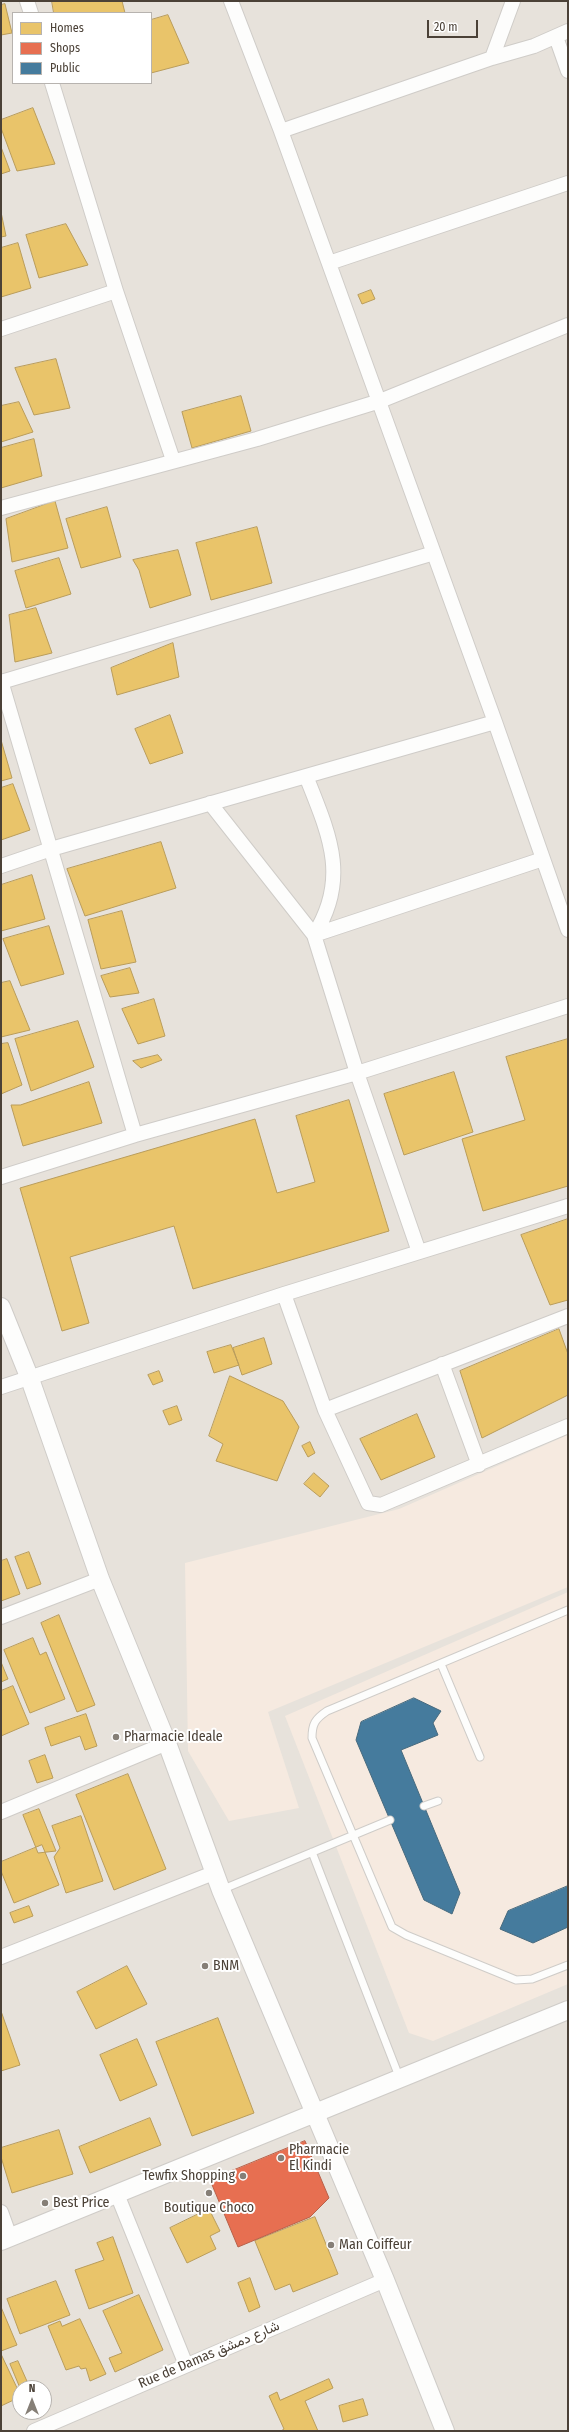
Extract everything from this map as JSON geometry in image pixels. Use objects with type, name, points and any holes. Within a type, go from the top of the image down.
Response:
[{"type":"street","points":[[27,1],[31,12]]},
{"type":"street","points":[[230,1],[281,131],[380,400],[568,930]]},
{"type":"street","points":[[492,58],[513,1]]},
{"type":"street","points":[[281,131],[492,58],[534,46],[562,34],[568,72]]},
{"type":"street","points":[[52,84],[116,291],[174,460]]},
{"type":"street","points":[[329,264],[568,183]]},
{"type":"street","points":[[1,329],[116,291]]},
{"type":"street","points":[[1,508],[174,460],[257,439],[380,400],[568,326]]},
{"type":"street","points":[[135,1135],[1,682],[434,553]]},
{"type":"street","points":[[1,866],[50,849],[495,722]]},
{"type":"street","points":[[306,776],[325,823],[332,857],[333,885],[330,904],[314,936]]},
{"type":"street","points":[[210,803],[314,936],[357,1073],[419,1252]]},
{"type":"street","points":[[314,936],[543,859]]},
{"type":"street","points":[[1,1177],[135,1135],[357,1073],[568,1006]]},
{"type":"street","points":[[1,1387],[30,1379],[284,1294],[568,1206]]},
{"type":"street","points":[[284,1294],[325,1410],[365,1501],[372,1505],[381,1505],[479,1465],[568,1426]]},
{"type":"street","points":[[1,1307],[30,1379],[100,1579],[167,1743],[216,1872],[221,1890],[385,2280],[445,2431]]},
{"type":"street","points":[[325,1410],[568,1316]]},
{"type":"street","points":[[442,1364],[479,1465]]},
{"type":"street","points":[[1,1617],[100,1579]]},
{"type":"street","points":[[1,1812],[167,1743]]},
{"type":"street","points":[[1,1957],[216,1872]]},
{"type":"street","points":[[1,2212],[6,2239],[568,2010]]},
{"type":"street","points":[[117,2194],[186,2365]]},
{"type":"street","name":"Rue de Damas شارع دمشق","points":[[34,2431],[385,2280]]},
{"type":"lane","points":[[568,1610],[327,1711],[318,1717],[312,1725],[312,1738],[388,1922],[398,1931],[516,1980],[532,1979],[568,1965]]},
{"type":"lane","points":[[441,1664],[480,1757]]},
{"type":"lane","points":[[424,1806],[438,1801]]},
{"type":"lane","points":[[221,1890],[390,1820]]},
{"type":"lane","points":[[312,1852],[400,2079]]},
{"type":"shaded area","points":[[1,1],[568,1],[568,2431],[1,2431]]},
{"type":"shaded area","points":[[568,1435],[568,1587],[268,1712],[299,1808],[229,1821],[188,1751],[185,1563],[399,1509]]},
{"type":"shaded area","points":[[568,1592],[568,1984],[433,2041],[409,2033],[285,1716]]},
{"type":"building: Homes","points":[[52,1],[122,1],[125,12],[54,12]]},
{"type":"building: Homes","points":[[5,4],[12,33],[1,35],[1,5]]},
{"type":"building: Homes","points":[[168,15],[189,63],[152,73],[152,20]]},
{"type":"building: Homes","points":[[33,108],[55,164],[17,171],[1,128],[1,120]]},
{"type":"building: Homes","points":[[1,147],[10,171],[1,174]]},
{"type":"building: Homes","points":[[1,212],[6,236],[1,237]]},
{"type":"building: Homes","points":[[66,224],[88,265],[39,278],[26,235]]},
{"type":"building: Homes","points":[[18,243],[31,288],[1,297],[1,248]]},
{"type":"building: Homes","points":[[371,290],[375,299],[362,304],[358,295]]},
{"type":"building: Homes","points":[[56,359],[70,408],[34,415],[15,368]]},
{"type":"building: Homes","points":[[241,396],[251,431],[192,448],[182,412]]},
{"type":"building: Homes","points":[[19,402],[33,432],[1,442],[1,406]]},
{"type":"building: Homes","points":[[34,439],[42,476],[1,488],[1,448]]},
{"type":"building: Homes","points":[[55,501],[68,548],[12,562],[6,519]]},
{"type":"building: Homes","points":[[107,507],[121,557],[81,568],[66,519]]},
{"type":"building: Homes","points":[[257,527],[272,583],[211,600],[196,543]]},
{"type":"building: Homes","points":[[178,550],[191,595],[150,608],[139,570],[133,560]]},
{"type":"building: Homes","points":[[59,558],[71,594],[26,608],[15,571]]},
{"type":"building: Homes","points":[[36,608],[52,653],[15,662],[9,615]]},
{"type":"building: Homes","points":[[173,643],[179,677],[117,695],[111,668]]},
{"type":"building: Homes","points":[[170,715],[183,753],[150,764],[135,729]]},
{"type":"building: Homes","points":[[1,740],[12,778],[1,781]]},
{"type":"building: Homes","points":[[13,784],[30,830],[1,840],[1,788]]},
{"type":"building: Homes","points":[[161,842],[176,888],[85,916],[67,869]]},
{"type":"building: Homes","points":[[32,875],[45,919],[1,931],[1,885]]},
{"type":"building: Homes","points":[[122,911],[136,962],[101,969],[88,920]]},
{"type":"building: Homes","points":[[49,926],[64,974],[21,986],[3,939]]},
{"type":"building: Homes","points":[[130,968],[139,993],[110,997],[101,976]]},
{"type":"building: Homes","points":[[10,981],[30,1030],[1,1037],[1,983]]},
{"type":"building: Homes","points":[[154,999],[165,1036],[138,1044],[122,1009]]},
{"type":"building: Homes","points":[[78,1021],[94,1067],[31,1091],[15,1039]]},
{"type":"building: Homes","points":[[568,1039],[568,1186],[483,1211],[462,1139],[525,1120],[506,1057]]},
{"type":"building: Homes","points":[[8,1043],[22,1085],[1,1094],[1,1044]]},
{"type":"building: Homes","points":[[158,1055],[162,1060],[141,1068],[133,1061]]},
{"type":"building: Homes","points":[[454,1072],[473,1132],[404,1155],[384,1094]]},
{"type":"building: Homes","points":[[89,1082],[102,1123],[23,1146],[11,1105],[20,1105]]},
{"type":"building: Homes","points":[[349,1100],[389,1231],[193,1289],[174,1226],[70,1257],[89,1323],[62,1331],[20,1188],[255,1119],[277,1193],[315,1182],[296,1116]]},
{"type":"building: Homes","points":[[568,1219],[568,1300],[550,1305],[521,1235]]},
{"type":"building: Homes","points":[[559,1329],[568,1354],[568,1395],[482,1438],[460,1371]]},
{"type":"building: Homes","points":[[264,1338],[272,1364],[242,1375],[233,1348]]},
{"type":"building: Homes","points":[[231,1345],[239,1365],[214,1373],[207,1352]]},
{"type":"building: Homes","points":[[159,1371],[163,1381],[153,1385],[148,1375]]},
{"type":"building: Homes","points":[[230,1376],[283,1401],[299,1427],[277,1481],[216,1461],[223,1444],[209,1436]]},
{"type":"building: Homes","points":[[177,1406],[182,1420],[169,1425],[163,1411]]},
{"type":"building: Homes","points":[[417,1414],[435,1457],[381,1480],[360,1439]]},
{"type":"building: Homes","points":[[310,1442],[315,1453],[308,1457],[302,1446]]},
{"type":"building: Homes","points":[[314,1473],[329,1486],[320,1497],[304,1484]]},
{"type":"building: Homes","points":[[29,1552],[41,1584],[27,1589],[15,1557]]},
{"type":"building: Homes","points":[[7,1559],[20,1594],[1,1601],[1,1561]]},
{"type":"building: Homes","points":[[59,1615],[95,1705],[77,1712],[41,1623]]},
{"type":"building: Homes","points":[[33,1638],[40,1655],[46,1652],[65,1699],[30,1713],[4,1650]]},
{"type":"building: Homes","points":[[1,1662],[8,1679],[1,1682]]},
{"type":"building: Homes","points":[[13,1686],[29,1724],[1,1736],[1,1691]]},
{"type":"building: Homes","points":[[86,1714],[97,1746],[85,1750],[80,1736],[51,1746],[45,1728]]},
{"type":"building: Homes","points":[[45,1755],[53,1778],[37,1783],[29,1761]]},
{"type":"building: Homes","points":[[128,1774],[166,1869],[114,1890],[76,1795]]},
{"type":"building: Homes","points":[[39,1809],[56,1851],[38,1853],[23,1815]]},
{"type":"building: Homes","points":[[81,1816],[103,1881],[66,1893],[54,1857],[60,1848],[52,1826]]},
{"type":"building: Homes","points":[[42,1845],[59,1885],[14,1903],[1,1871],[1,1862]]},
{"type":"building: Homes","points":[[29,1906],[33,1916],[14,1923],[10,1913]]},
{"type":"building: Homes","points":[[127,1966],[147,2004],[96,2029],[77,1992]]},
{"type":"building: Homes","points":[[1,2011],[20,2065],[1,2071]]},
{"type":"building: Homes","points":[[218,2018],[254,2113],[192,2136],[156,2042]]},
{"type":"building: Homes","points":[[137,2039],[157,2085],[120,2101],[100,2055]]},
{"type":"building: Homes","points":[[150,2118],[161,2145],[90,2173],[79,2147]]},
{"type":"building: Homes","points":[[59,2130],[73,2174],[12,2193],[1,2157],[1,2148]]},
{"type":"building: Homes","points":[[209,2209],[220,2231],[210,2236],[216,2249],[187,2263],[170,2228]]},
{"type":"building: Homes","points":[[315,2217],[338,2274],[293,2292],[290,2284],[275,2290],[255,2241]]},
{"type":"building: Homes","points":[[113,2237],[133,2293],[89,2309],[75,2270],[104,2260],[97,2243]]},
{"type":"building: Homes","points":[[250,2278],[260,2307],[249,2312],[238,2283]]},
{"type":"building: Homes","points":[[56,2281],[70,2315],[20,2334],[7,2299]]},
{"type":"building: Homes","points":[[139,2295],[163,2350],[115,2372],[109,2358],[122,2353],[103,2311]]},
{"type":"building: Homes","points":[[1,2307],[17,2345],[1,2351]]},
{"type":"building: Homes","points":[[80,2319],[106,2374],[90,2381],[86,2368],[81,2369],[79,2366],[66,2370],[48,2326],[60,2321],[62,2326]]},
{"type":"building: Homes","points":[[1,2354],[13,2380],[12,2380],[12,2401],[1,2406]]},
{"type":"building: Homes","points":[[18,2361],[26,2380],[17,2380],[10,2364]]},
{"type":"building: Homes","points":[[329,2379],[333,2388],[305,2401],[318,2431],[281,2431],[284,2429],[269,2396],[277,2392],[280,2400]]},
{"type":"building: Homes","points":[[363,2399],[368,2415],[343,2422],[339,2406]]},
{"type":"building: Shops","points":[[305,2141],[329,2198],[310,2217],[238,2247],[210,2180]]},
{"type":"building: Public","points":[[414,1698],[441,1711],[433,1723],[438,1735],[401,1750],[460,1893],[452,1914],[424,1900],[356,1740],[361,1722]]},
{"type":"building: Public","points":[[568,1886],[568,1927],[533,1943],[500,1929],[508,1911]]},
{"type":"place","name":"Pharmacie Ideale","points":[[116,1737]]},
{"type":"place","name":"BNM","points":[[205,1966]]},
{"type":"place","name":"Pharmacie El Kindi","points":[[281,2158]]},
{"type":"place","name":"Tewfix Shopping","points":[[243,2176]]},
{"type":"place","name":"Boutique Choco","points":[[209,2193]]},
{"type":"place","name":"Best Price","points":[[45,2203]]},
{"type":"place","name":"Man Coiffeur","points":[[331,2245]]}]
